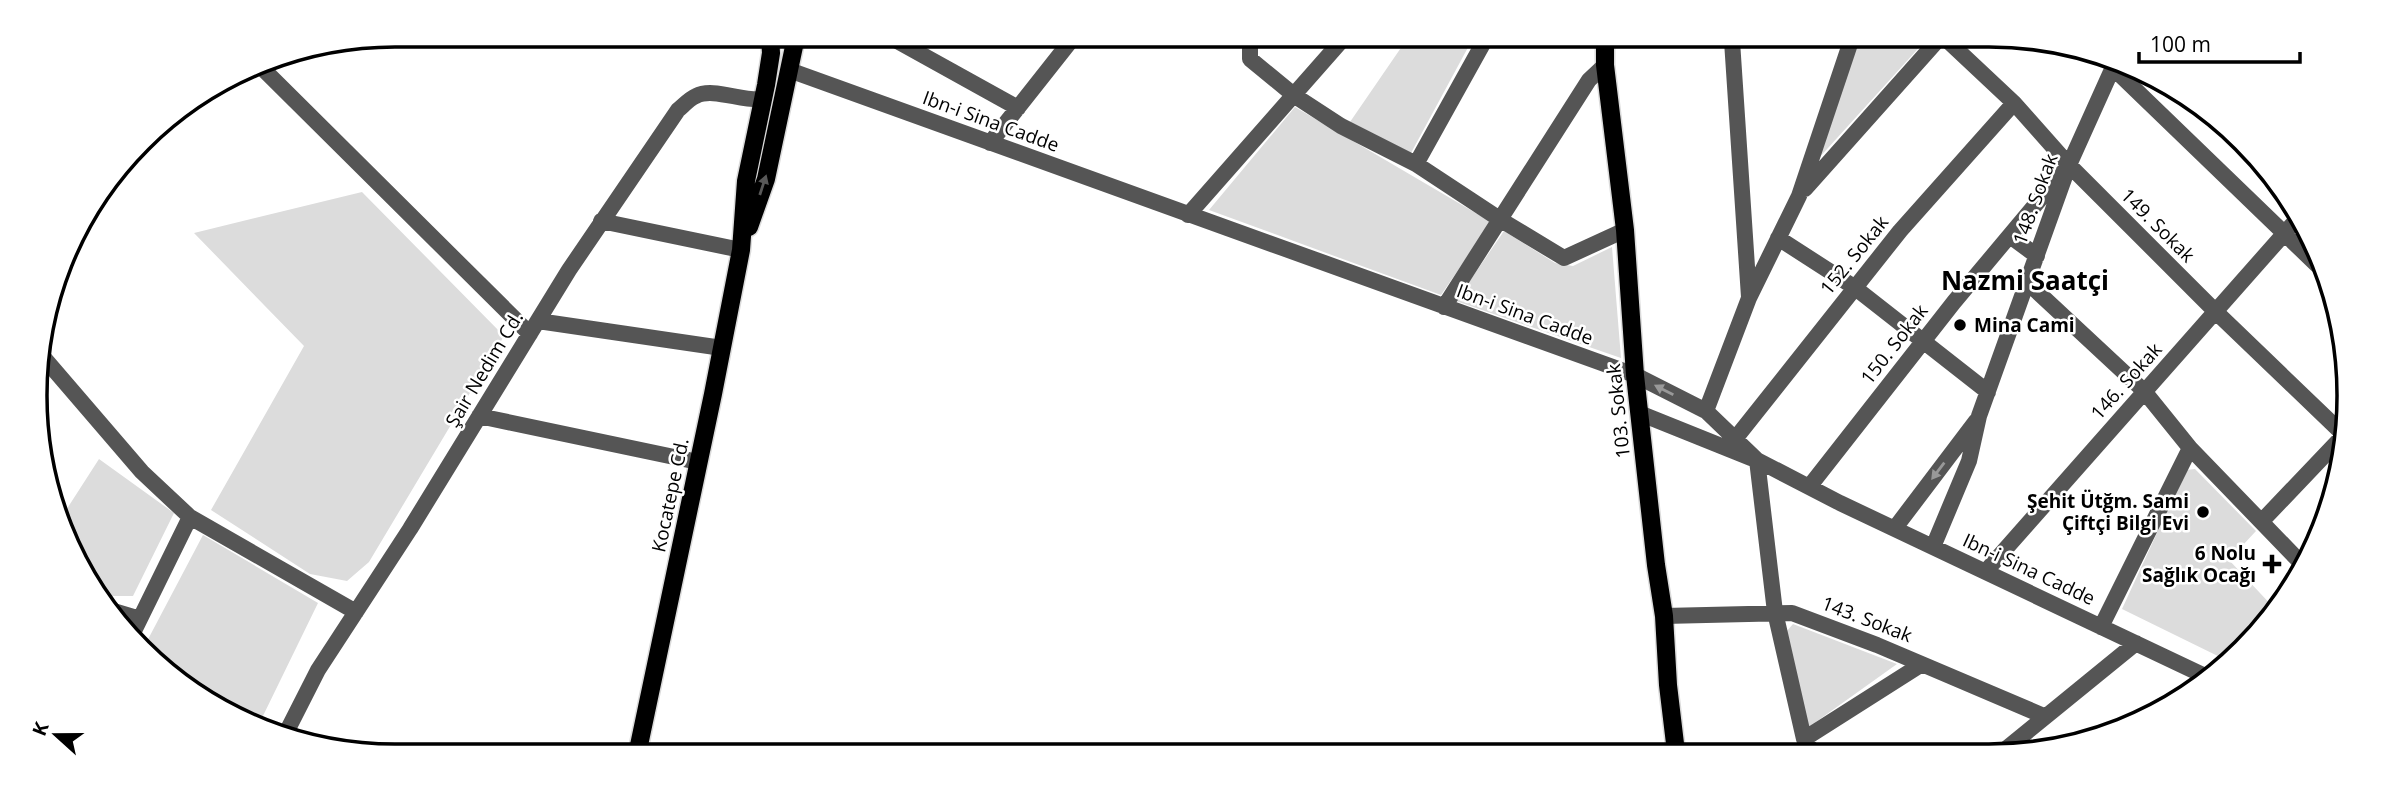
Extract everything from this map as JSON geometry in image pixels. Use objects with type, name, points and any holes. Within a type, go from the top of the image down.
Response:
[{"type":"main road","name":"Kocatepe Cd.","points":[[639,744],[741,250],[746,181],[764,99],[768,47]]},
{"type":"main road","name":"Kocatepe Cd.","points":[[741,250],[766,178],[794,47]]},
{"type":"main road","name":"103. Sokak","points":[[1599,47],[1605,65]]},
{"type":"main road","name":"103. Sokak","points":[[1605,47],[1625,230],[1635,375],[1664,616],[1675,744]]},
{"type":"street","points":[[908,47],[1018,108]]},
{"type":"street","points":[[990,143],[1062,47]]},
{"type":"street","points":[[1250,47],[1250,59],[1295,96],[1341,126],[1416,164],[1564,258],[1625,230]]},
{"type":"street","points":[[1188,215],[1336,47]]},
{"type":"street","points":[[1416,164],[1481,47]]},
{"type":"street","points":[[1732,47],[1749,298]]},
{"type":"street","points":[[1706,411],[1749,298],[1799,196],[1849,47]]},
{"type":"street","points":[[1799,196],[1932,47]]},
{"type":"street","name":"149. Sokak","points":[[1955,47],[2014,103],[2068,165],[2335,428]]},
{"type":"street","points":[[1444,307],[1589,80],[1605,65]]},
{"type":"street","name":"Ibn-i Sina Cadde","points":[[789,70],[1635,375],[1706,411],[1757,460],[2199,673]]},
{"type":"street","name":"148. Sokak","points":[[1933,547],[1969,461],[1979,416],[2068,165],[2112,70]]},
{"type":"street","points":[[267,72],[534,327],[722,348]]},
{"type":"street","points":[[2119,73],[2307,256]]},
{"type":"street","points":[[2138,93],[2146,85]]},
{"type":"street","name":"Şair Nedim Cd.","points":[[289,727],[318,670],[534,327],[601,221],[678,110],[696,95],[708,93],[752,101],[764,99]]},
{"type":"street","name":"152. Sokak","points":[[1735,439],[1900,231],[2014,103]]},
{"type":"street","name":"150. Sokak","points":[[1809,487],[1922,342],[2068,165]]},
{"type":"street","points":[[601,221],[741,250]]},
{"type":"street","name":"146. Sokak","points":[[1986,571],[2292,224]]},
{"type":"street","points":[[2010,236],[2037,256]]},
{"type":"street","points":[[1778,237],[1854,287],[1988,392]]},
{"type":"street","points":[[2028,283],[2144,391],[2190,448],[2297,558]]},
{"type":"street","points":[[49,364],[142,472],[190,517],[356,612]]},
{"type":"street","points":[[1639,413],[1757,460],[1775,612],[1808,744]]},
{"type":"street","points":[[480,416],[698,462]]},
{"type":"street","points":[[1895,528],[1979,416]]},
{"type":"street","points":[[2262,521],[2333,444]]},
{"type":"street","points":[[2101,626],[2190,448]]},
{"type":"street","points":[[136,626],[190,517]]},
{"type":"street","name":"143. Sokak","points":[[1664,616],[1792,613],[2044,716]]},
{"type":"street","points":[[2013,743],[2136,643]]},
{"type":"street","points":[[1812,744],[1922,664]]},
{"type":"shaded area","points":[[1402,47],[1468,47],[1411,153],[1350,122]]},
{"type":"shaded area","points":[[1856,47],[1920,47],[1818,159]]},
{"type":"shaded area","points":[[1295,107],[1491,222],[1441,295],[1209,210]]},
{"type":"shaded area","points":[[362,192],[504,336],[369,562],[347,581],[310,574],[211,510],[304,346],[194,233]]},
{"type":"shaded area","points":[[1504,231],[1555,263],[1573,266],[1612,247],[1621,358],[1456,301]]},
{"type":"shaded area","points":[[99,459],[174,513],[133,596],[111,596],[83,550],[67,509]]},
{"type":"shaded area","points":[[2195,469],[2256,531],[2229,560],[2269,602],[2235,642],[2219,656],[2122,609],[2186,470]]},
{"type":"shaded area","points":[[203,535],[318,603],[262,717],[202,685],[147,640]]},
{"type":"shaded area","points":[[1793,624],[1897,664],[1806,729],[1786,632]]},
{"type":"place","name":"Mina Cami","points":[[1960,325]]},
{"type":"place","name":"Şehit Ütğm. Sami Çiftçi Bilgi Evi","points":[[2203,512]]},
{"type":"place","name":"6 Nolu Sağlık Ocağı","points":[[2272,564]]},
{"type":"district","name":"Nazmi Saatçi","points":[[2025,280]]}]
